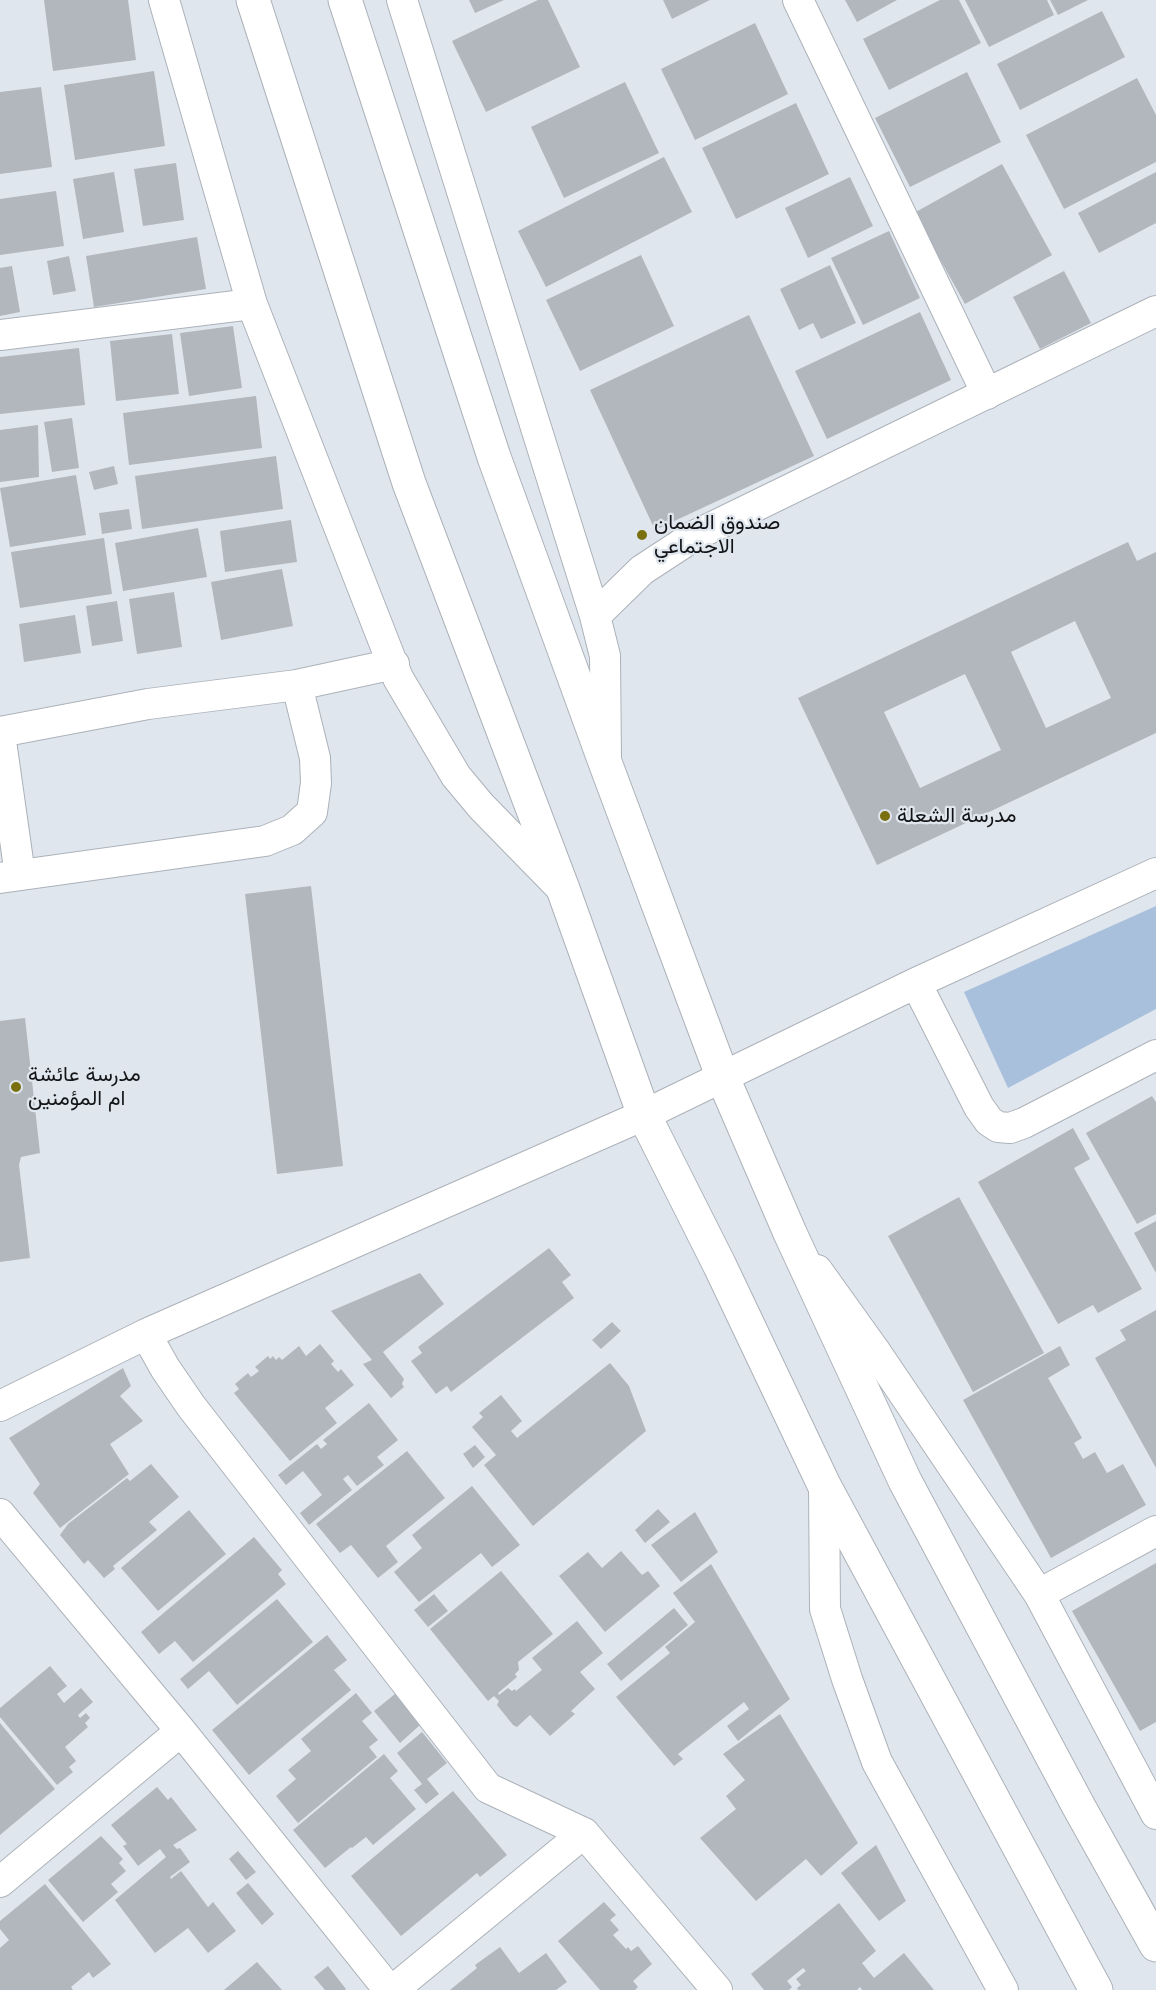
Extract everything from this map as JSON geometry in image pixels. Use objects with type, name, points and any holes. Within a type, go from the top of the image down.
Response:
[{"type":"street","points":[[164,0],[252,304],[398,678],[456,776],[481,806],[563,889]]},
{"type":"street","points":[[253,0],[409,483],[563,889],[644,1115],[720,1266],[824,1485],[1096,1990]]},
{"type":"street","points":[[345,0],[494,457],[723,1078],[790,1233],[904,1481],[1073,1797],[1156,1945]]},
{"type":"street","points":[[402,0],[595,616],[605,656],[606,765]]},
{"type":"street","points":[[798,0],[987,394]]},
{"type":"street","points":[[0,335],[252,304]]},
{"type":"street","points":[[595,616],[642,570],[693,536],[1156,311]]},
{"type":"street","points":[[297,685],[315,758],[316,783],[312,812],[292,830],[266,841],[10,876],[0,733],[148,704],[297,685],[394,664]]},
{"type":"street","points":[[0,1406],[146,1335],[644,1115],[916,983],[1156,873]]},
{"type":"street","points":[[916,983],[979,1107],[989,1121],[998,1127],[1010,1128],[1024,1123],[1156,1055]]},
{"type":"street","points":[[790,1233],[875,1351],[1039,1594],[1145,1768],[1156,1814]]},
{"type":"street","points":[[146,1335],[191,1406],[488,1788],[584,1833],[717,1990]]},
{"type":"street","points":[[824,1485],[825,1610],[847,1679],[877,1762],[990,1985]]},
{"type":"street","points":[[0,1514],[181,1731],[391,1990],[584,1833]]},
{"type":"street","points":[[1039,1594],[1156,1531]]},
{"type":"street","points":[[0,1882],[181,1731]]},
{"type":"shaded area","points":[[1156,906],[1156,1009],[1008,1088],[964,992]]},
{"type":"building","points":[[44,0],[128,0],[136,60],[53,71]]},
{"type":"building","points":[[469,0],[504,0],[475,13]]},
{"type":"building","points":[[538,0],[548,0],[580,67],[486,112],[452,41]]},
{"type":"building","points":[[663,0],[710,0],[672,19]]},
{"type":"building","points":[[845,0],[897,0],[857,22]]},
{"type":"building","points":[[940,0],[959,0],[981,43],[889,90],[863,39]]},
{"type":"building","points":[[965,0],[1047,0],[1054,15],[989,47]]},
{"type":"building","points":[[1050,0],[1088,0],[1058,15]]},
{"type":"building","points":[[1102,11],[1125,57],[1020,110],[997,64]]},
{"type":"building","points":[[755,23],[788,94],[695,140],[661,69]]},
{"type":"building","points":[[154,71],[165,146],[75,160],[64,85]]},
{"type":"building","points":[[967,72],[1001,142],[910,187],[875,118]]},
{"type":"building","points":[[1137,78],[1156,115],[1156,162],[1064,209],[1026,135]]},
{"type":"building","points":[[625,82],[659,153],[564,198],[531,127]]},
{"type":"building","points":[[41,87],[52,167],[0,174],[0,92]]},
{"type":"building","points":[[796,103],[829,174],[736,219],[702,148]]},
{"type":"building","points":[[664,157],[692,212],[546,287],[518,231]]},
{"type":"building","points":[[176,163],[184,220],[143,226],[134,169]]},
{"type":"building","points":[[1002,164],[1052,255],[965,304],[914,213]]},
{"type":"building","points":[[114,172],[124,232],[83,239],[73,179]]},
{"type":"building","points":[[1156,172],[1156,223],[1099,253],[1078,213]]},
{"type":"building","points":[[850,177],[873,226],[808,258],[785,208]]},
{"type":"building","points":[[56,191],[64,246],[0,255],[0,199]]},
{"type":"building","points":[[889,231],[920,298],[863,325],[831,258]]},
{"type":"building","points":[[197,237],[206,289],[94,307],[86,256]]},
{"type":"building","points":[[641,255],[674,326],[580,371],[546,300]]},
{"type":"building","points":[[69,256],[76,291],[53,295],[47,261]]},
{"type":"building","points":[[830,265],[856,323],[821,339],[813,323],[799,330],[780,289]]},
{"type":"building","points":[[12,266],[20,312],[0,316],[0,268]]},
{"type":"building","points":[[1064,271],[1091,323],[1040,349],[1013,297]]},
{"type":"building","points":[[920,312],[951,380],[827,439],[795,371]]},
{"type":"building","points":[[749,315],[814,456],[655,530],[590,390]]},
{"type":"building","points":[[233,326],[242,388],[189,396],[180,333]]},
{"type":"building","points":[[172,334],[179,394],[116,401],[110,341]]},
{"type":"building","points":[[79,348],[85,405],[0,414],[0,357]]},
{"type":"building","points":[[256,396],[262,448],[129,465],[123,413]]},
{"type":"building","points":[[72,418],[79,468],[52,472],[44,422]]},
{"type":"building","points":[[38,425],[39,477],[0,482],[0,430]]},
{"type":"building","points":[[276,456],[283,509],[142,529],[135,476]]},
{"type":"building","points":[[114,466],[118,484],[94,490],[89,472]]},
{"type":"building","points":[[76,475],[86,535],[10,547],[0,488]]},
{"type":"building","points":[[129,509],[132,529],[102,534],[99,513]]},
{"type":"building","points":[[291,520],[297,562],[225,572],[220,531]]},
{"type":"building","points":[[198,528],[207,577],[123,591],[115,543]]},
{"type":"building","points":[[104,538],[112,594],[20,608],[11,552]]},
{"type":"building","points":[[1128,542],[1137,561],[1156,552],[1156,733],[877,865],[798,698]],"holes":[[[1075,621],[1111,698],[1046,728],[1011,652]],[[965,674],[1001,750],[920,788],[884,712]]]},
{"type":"building","points":[[282,569],[293,626],[221,640],[211,582]]},
{"type":"building","points":[[174,592],[182,647],[137,654],[129,599]]},
{"type":"building","points":[[117,601],[123,641],[92,646],[86,606]]},
{"type":"building","points":[[75,615],[81,653],[24,662],[19,624]]},
{"type":"building","points":[[311,886],[343,1166],[277,1174],[245,894]]},
{"type":"building","name":"مدرسة عائشة ام المؤمنين","points":[[25,1018],[40,1153],[21,1157],[19,1165],[30,1258],[0,1262],[0,1021]]},
{"type":"building","points":[[1152,1096],[1156,1102],[1156,1214],[1137,1224],[1086,1133]]},
{"type":"building","points":[[1073,1128],[1090,1159],[1074,1168],[1142,1289],[1098,1313],[1093,1305],[1058,1324],[978,1182]]},
{"type":"building","points":[[959,1197],[1044,1353],[973,1392],[888,1236]]},
{"type":"building","points":[[1156,1221],[1156,1273],[1134,1233]]},
{"type":"building","points":[[549,1248],[571,1275],[562,1282],[574,1298],[451,1392],[447,1386],[436,1394],[411,1361],[422,1353],[418,1347]]},
{"type":"building","points":[[420,1273],[444,1304],[383,1352],[404,1379],[402,1384],[404,1387],[391,1398],[363,1364],[372,1360],[331,1311]]},
{"type":"building","points":[[1156,1310],[1156,1468],[1095,1358],[1126,1340],[1120,1330]]},
{"type":"building","points":[[612,1322],[621,1331],[601,1349],[592,1340]]},
{"type":"building","points":[[320,1344],[334,1361],[331,1364],[338,1372],[341,1369],[354,1385],[325,1408],[337,1423],[290,1461],[234,1393],[239,1389],[235,1384],[248,1373],[251,1377],[259,1371],[255,1367],[268,1356],[270,1359],[273,1356],[276,1360],[279,1357],[282,1360],[299,1346],[306,1356]]},
{"type":"building","points":[[1060,1346],[1070,1365],[1048,1378],[1082,1438],[1074,1443],[1083,1459],[1095,1452],[1107,1473],[1123,1464],[1146,1505],[1051,1558],[963,1400]]},
{"type":"building","points":[[610,1363],[629,1386],[646,1431],[533,1526],[484,1465],[496,1455],[472,1427],[483,1417],[479,1413],[501,1395],[522,1421],[511,1431],[517,1438]]},
{"type":"building","points":[[123,1368],[131,1386],[120,1396],[143,1421],[110,1444],[129,1474],[60,1528],[33,1493],[40,1484],[9,1438]]},
{"type":"building","points":[[369,1403],[398,1440],[377,1457],[384,1465],[357,1486],[348,1475],[343,1479],[352,1490],[309,1525],[300,1513],[322,1495],[303,1471],[286,1485],[278,1475],[317,1444],[321,1449],[327,1444],[323,1440]]},
{"type":"building","points":[[475,1445],[485,1457],[473,1468],[463,1454]]},
{"type":"building","points":[[407,1451],[445,1498],[386,1546],[398,1562],[378,1578],[351,1545],[340,1553],[316,1524]]},
{"type":"building","points":[[151,1464],[179,1497],[149,1522],[157,1530],[113,1566],[115,1569],[104,1578],[88,1560],[84,1564],[60,1535],[68,1524],[127,1478],[130,1481]]},
{"type":"building","points":[[472,1486],[520,1545],[492,1567],[481,1553],[419,1602],[394,1572],[422,1548],[412,1535]]},
{"type":"building","points":[[658,1509],[670,1522],[645,1543],[635,1530]]},
{"type":"building","points":[[189,1510],[226,1554],[158,1611],[121,1568]]},
{"type":"building","points":[[695,1512],[718,1552],[681,1582],[651,1545]]},
{"type":"building","points":[[254,1537],[282,1570],[278,1574],[286,1584],[193,1662],[175,1641],[159,1654],[141,1632]]},
{"type":"building","points":[[621,1551],[642,1575],[648,1571],[660,1586],[605,1632],[559,1576],[588,1552],[602,1568]]},
{"type":"building","points":[[1156,1563],[1156,1722],[1140,1731],[1072,1611]]},
{"type":"building","points":[[711,1564],[790,1699],[738,1741],[727,1726],[749,1709],[744,1702],[678,1754],[683,1759],[674,1766],[616,1697],[670,1653],[665,1647],[695,1622],[673,1593]]},
{"type":"building","points":[[501,1571],[553,1634],[518,1662],[519,1670],[515,1674],[517,1677],[498,1693],[499,1695],[508,1688],[516,1691],[542,1670],[532,1658],[577,1621],[603,1653],[580,1672],[595,1689],[571,1711],[575,1714],[550,1736],[530,1715],[517,1727],[513,1725],[497,1705],[499,1701],[494,1696],[488,1701],[430,1629]]},
{"type":"building","points":[[434,1594],[448,1611],[428,1627],[414,1610]]},
{"type":"building","points":[[277,1599],[313,1642],[237,1705],[209,1671],[188,1689],[180,1679]]},
{"type":"building","points":[[674,1608],[688,1625],[621,1681],[607,1664]]},
{"type":"building","points":[[327,1635],[347,1660],[334,1670],[351,1690],[249,1775],[212,1730]]},
{"type":"building","points":[[50,1666],[67,1686],[57,1694],[64,1703],[81,1688],[93,1702],[78,1715],[80,1718],[86,1713],[90,1718],[85,1723],[88,1727],[65,1747],[76,1761],[69,1767],[73,1772],[57,1785],[0,1717],[0,1708]]},
{"type":"building","points":[[356,1693],[372,1713],[362,1721],[378,1740],[369,1747],[377,1757],[298,1823],[276,1796],[296,1779],[288,1770],[311,1751],[301,1739]]},
{"type":"building","points":[[395,1694],[420,1725],[400,1743],[374,1711]]},
{"type":"building","points":[[780,1714],[858,1843],[821,1876],[806,1859],[756,1901],[700,1838],[736,1809],[726,1796],[745,1780],[723,1754]]},
{"type":"building","points":[[0,1723],[55,1789],[0,1835]]},
{"type":"building","points":[[422,1732],[447,1763],[427,1779],[439,1794],[426,1804],[414,1790],[422,1784],[397,1753]]},
{"type":"building","points":[[384,1754],[398,1771],[390,1778],[416,1809],[373,1845],[366,1837],[325,1868],[293,1830]]},
{"type":"building","points":[[157,1787],[168,1800],[171,1797],[197,1830],[173,1845],[177,1849],[180,1848],[190,1862],[170,1877],[171,1879],[181,1871],[208,1907],[213,1902],[236,1931],[208,1953],[188,1928],[155,1953],[115,1900],[166,1857],[160,1849],[138,1866],[123,1846],[127,1844],[111,1825]]},
{"type":"building","points":[[453,1791],[507,1855],[480,1877],[477,1873],[401,1936],[351,1876]]},
{"type":"building","points":[[101,1836],[123,1859],[119,1863],[126,1871],[111,1884],[118,1892],[83,1922],[48,1880]]},
{"type":"building","points":[[876,1845],[906,1901],[879,1921],[841,1873]]},
{"type":"building","points":[[238,1851],[256,1872],[246,1880],[229,1859]]},
{"type":"building","points":[[248,1883],[274,1914],[262,1925],[236,1893]]},
{"type":"building","points":[[45,1884],[111,1964],[93,1978],[89,1972],[71,1987],[73,1990],[0,1990],[0,1948],[9,1940],[0,1929],[0,1921]]},
{"type":"building","points":[[604,1902],[616,1915],[610,1920],[619,1930],[613,1935],[626,1949],[628,1947],[631,1951],[638,1946],[652,1964],[633,1981],[638,1987],[635,1990],[600,1990],[558,1941]]},
{"type":"building","points":[[839,1903],[876,1951],[862,1963],[874,1978],[904,1953],[934,1990],[862,1990],[860,1987],[857,1990],[798,1990],[797,1988],[801,1985],[796,1979],[806,1971],[803,1968],[787,1981],[792,1987],[789,1990],[764,1990],[751,1974]]},
{"type":"building","points":[[500,1947],[519,1973],[546,1953],[567,1982],[556,1990],[450,1990],[477,1968],[475,1965]]},
{"type":"building","points":[[257,1962],[282,1990],[224,1990]]},
{"type":"building","points":[[328,1966],[345,1990],[325,1990],[314,1977]]},
{"type":"place","name":"صندوق الضمان الاجتماعي","points":[[642,535]]},
{"type":"place","name":"مدرسة الشعلة","points":[[885,816]]},
{"type":"place","name":"مدرسة عائشة ام المؤمنين","points":[[16,1087]]}]
